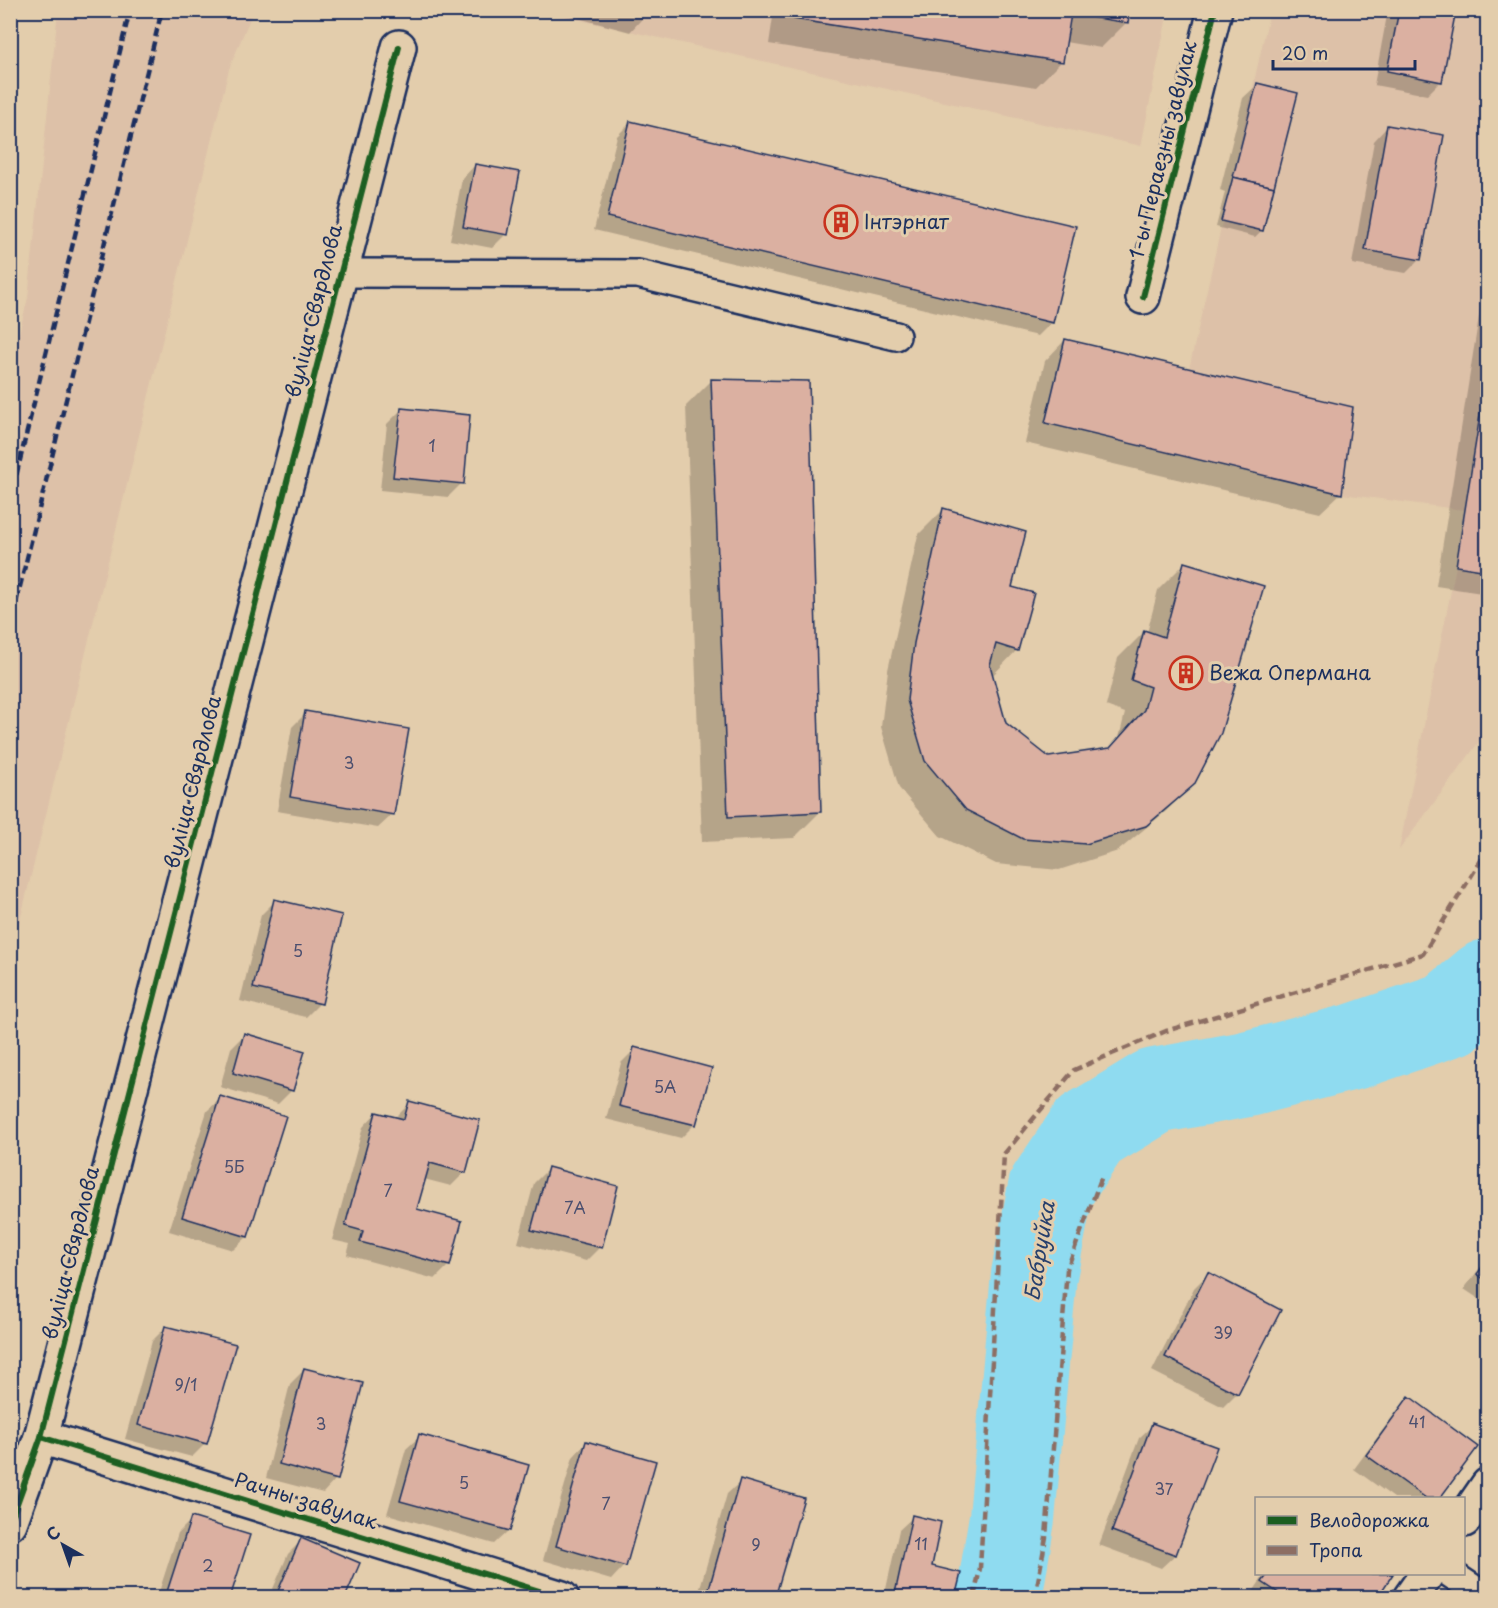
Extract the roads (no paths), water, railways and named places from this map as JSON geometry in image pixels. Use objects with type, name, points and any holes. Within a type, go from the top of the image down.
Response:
[{"type":"street","name":"1-ы Пераезны завулак","points":[[1143,297],[1215,10]]},
{"type":"street","name":"вуліца Свярдлова","points":[[10,1523],[41,1437],[399,47]]},
{"type":"street","name":"Рачны завулак","points":[[41,1437],[562,1598]]},
{"type":"street","points":[[1465,1519],[1488,1485]]},
{"type":"street","points":[[1410,1598],[1426,1575]]},
{"type":"lane","points":[[341,273],[638,273],[896,336]]},
{"type":"lane","points":[[1452,1575],[1487,1598]]},
{"type":"waterway","name":"Бабруйка","points":[[999,1598],[1012,1518],[1034,1275],[1051,1188],[1089,1131],[1155,1091],[1247,1074],[1356,1046],[1450,1014],[1488,982]]},
{"type":"railway","points":[[10,501],[130,10]]},
{"type":"railway","points":[[10,627],[162,10]]},
{"type":"place","name":"Інтэрнат","points":[[841,222]]},
{"type":"place","name":"Вежа Опермана","points":[[1186,673]]}]
